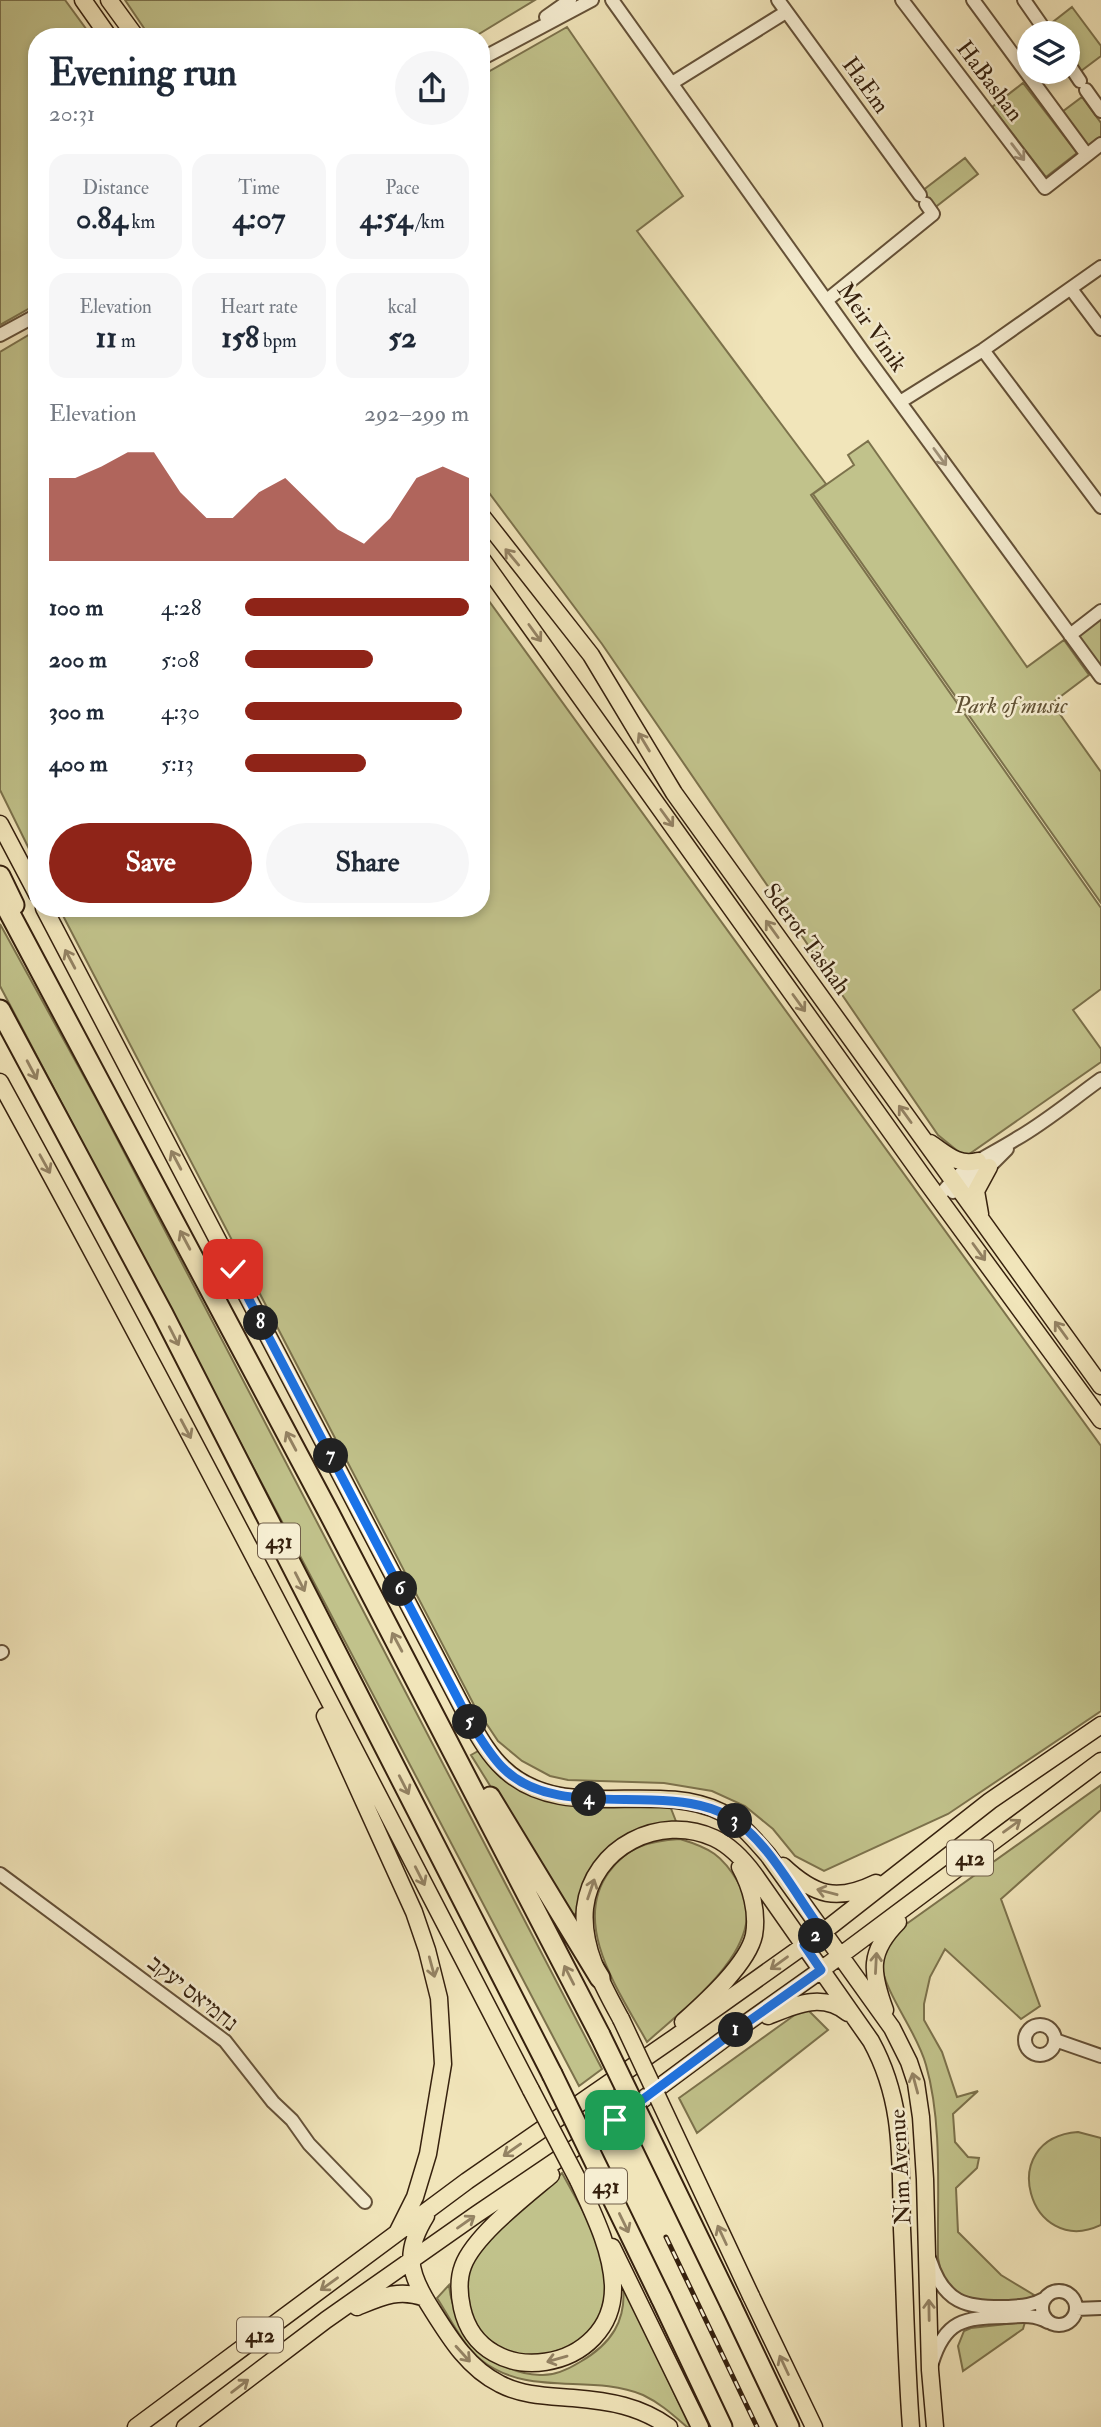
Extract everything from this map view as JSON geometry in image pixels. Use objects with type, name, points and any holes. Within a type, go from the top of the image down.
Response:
[{"type":"highway","points":[[0,876],[100,1079]]},
{"type":"highway","name":"431","points":[[0,895],[415,1677],[600,2035],[789,2427]]},
{"type":"highway","name":"431","points":[[0,1012],[163,1314],[552,2074],[652,2302],[722,2427]]},
{"type":"highway","points":[[415,1677],[600,1978]]},
{"type":"main road","points":[[83,0],[103,28]]},
{"type":"main road","points":[[109,0],[129,28]]},
{"type":"main road","name":"Sderot Tashah","points":[[490,526],[591,655],[674,793],[1101,1386]]},
{"type":"main road","name":"Sderot Tashah","points":[[490,571],[1101,1420]]},
{"type":"main road","points":[[0,824],[28,877]]},
{"type":"main road","points":[[49,917],[456,1695],[491,1753],[504,1769],[543,1791],[587,1798],[665,1800],[700,1805],[717,1811],[732,1818],[795,1877],[814,1888],[838,1895],[850,1894],[875,1884],[912,1863]]},
{"type":"main road","points":[[0,1083],[241,1533],[578,2180],[652,2302],[700,2427]]},
{"type":"main road","points":[[922,1138],[958,1161],[983,1164],[976,1191],[985,1226]]},
{"type":"main road","points":[[241,1533],[386,1846],[414,1912],[434,1975],[442,2029],[441,2077],[421,2182],[397,2233]]},
{"type":"main road","name":"412","points":[[136,2427],[433,2207],[823,1932],[990,1801],[1101,1725]]},
{"type":"main road","name":"412","points":[[185,2427],[326,2320],[603,2129],[841,1956],[1101,1761]]},
{"type":"main road","points":[[633,2067],[722,1983],[747,1951],[754,1935],[754,1901],[736,1860],[717,1843],[691,1831],[667,1829],[637,1838],[615,1852],[597,1872],[588,1894],[585,1922],[590,1951],[600,1978],[621,2019],[751,2296],[814,2427]]},
{"type":"main road","name":"Nim Avenue","points":[[691,1831],[725,1844],[744,1861],[857,2021],[881,2060],[895,2102],[901,2179],[905,2351],[911,2427]]},
{"type":"main road","name":"Nim Avenue","points":[[757,1842],[892,2028],[909,2062],[919,2098],[926,2179],[930,2370],[935,2427]]},
{"type":"main road","points":[[892,2028],[876,1978],[878,1945],[896,1924],[950,1873]]},
{"type":"main road","points":[[728,2036],[807,2001],[830,2003],[840,2007],[857,2021]]},
{"type":"main road","points":[[578,2180],[610,2263],[613,2289],[607,2317],[597,2335],[582,2349],[570,2355],[539,2364],[517,2362],[496,2354],[478,2339],[463,2312],[459,2280],[464,2262],[479,2242],[516,2205],[603,2129]]},
{"type":"main road","points":[[433,2207],[412,2242],[411,2261],[425,2298],[472,2364],[499,2384],[530,2394],[618,2403],[641,2410],[669,2427]]},
{"type":"main road","points":[[326,2320],[389,2294],[407,2293],[425,2298]]},
{"type":"street","points":[[490,54],[574,2],[592,0]]},
{"type":"street","name":"Meir Vinik","points":[[612,0],[1101,677]]},
{"type":"street","name":"HaEm","points":[[778,0],[933,214],[827,300]]},
{"type":"street","name":"HaBashan","points":[[902,0],[1045,188],[1087,155]]},
{"type":"street","points":[[973,0],[1087,155],[1101,144]]},
{"type":"street","points":[[1024,0],[1039,21]]},
{"type":"street","points":[[672,83],[786,12]]},
{"type":"street","points":[[1080,81],[1101,110]]},
{"type":"street","points":[[900,402],[983,350],[1101,267]]},
{"type":"street","points":[[1071,289],[1101,329]]},
{"type":"street","points":[[0,335],[28,320]]},
{"type":"street","points":[[983,350],[1101,507]]},
{"type":"street","points":[[1070,635],[1101,611]]},
{"type":"street","points":[[939,1197],[1101,1079]]},
{"type":"street","name":"נחמיאס יעקב","points":[[0,1874],[225,2041],[309,2144],[365,2202]]},
{"type":"street","points":[[1055,2040],[1101,2056]]},
{"type":"street","points":[[927,2253],[942,2287],[951,2297],[968,2305],[980,2308],[1026,2306],[1044,2299],[1054,2291],[1064,2292],[1073,2298],[1076,2309],[1074,2316],[1066,2324],[1059,2326],[1031,2316],[963,2321],[944,2335],[930,2370]]},
{"type":"street","points":[[1044,2299],[1042,2311],[1048,2322]]},
{"type":"street","points":[[1076,2309],[1101,2308]]},
{"type":"green space","points":[[0,0],[65,0],[85,28],[28,28],[28,309],[0,325]]},
{"type":"green space","points":[[125,0],[535,0],[489,28],[144,28]]},
{"type":"green space","points":[[1072,7],[1101,46],[1101,56],[1081,71],[1080,21],[1054,21]]},
{"type":"green space","points":[[567,27],[683,196],[637,231],[826,484],[811,495],[1101,908],[1101,989],[1073,1010],[1101,1049],[1101,1062],[965,1157],[938,1135],[602,644],[490,494],[490,71]]},
{"type":"green space","points":[[1024,84],[1077,153],[1046,177],[992,107]]},
{"type":"green space","points":[[1082,97],[1101,123],[1101,136],[1088,146],[1062,112]]},
{"type":"green space","points":[[965,158],[978,174],[933,209],[922,191]]},
{"type":"green space","points":[[28,335],[28,847],[0,790],[0,352]]},
{"type":"green space","name":"Park of music","points":[[868,441],[1027,667],[1064,640],[1089,675],[1052,703],[1101,772],[1101,903],[813,494],[854,465],[848,455]]},
{"type":"green space","points":[[490,602],[1101,1446],[1101,1711],[948,1814],[824,1871],[795,1856],[773,1829],[745,1806],[712,1791],[664,1783],[568,1780],[550,1776],[522,1761],[498,1741],[474,1705],[64,917],[490,917]]},
{"type":"green space","points":[[1101,615],[1101,668],[1076,634]]},
{"type":"green space","points":[[0,924],[98,1102],[602,2069],[579,2086],[0,986]]},
{"type":"green space","points":[[480,1750],[492,1764],[583,1806],[670,1806],[677,1824],[628,1836],[606,1850],[578,1912],[571,1916],[471,1755]]},
{"type":"green space","points":[[1101,1785],[1101,1810],[1001,1899],[1040,2006],[1021,2019],[945,1949],[930,1977],[924,2004],[924,2020],[942,2052],[957,2097],[978,2091],[953,2114],[955,2142],[968,2157],[979,2158],[977,2168],[956,2188],[958,2232],[1001,2275],[1034,2295],[1029,2301],[972,2299],[950,2286],[942,2275],[938,2258],[937,2136],[931,2088],[922,2052],[888,1987],[881,1962],[893,1936],[905,1925]]},
{"type":"green space","points":[[680,1839],[714,1854],[732,1873],[747,1905],[745,1928],[736,1950],[703,1992],[647,2042],[613,1981],[604,1959],[597,1936],[595,1914],[598,1893],[609,1872],[623,1856],[649,1843]]},
{"type":"green space","points":[[807,2009],[828,2030],[697,2133],[679,2098],[796,2014]]},
{"type":"green space","points":[[1078,2132],[1101,2138],[1101,2225],[1076,2231],[1055,2226],[1040,2212],[1031,2194],[1029,2173],[1036,2154],[1052,2139]]},
{"type":"green space","points":[[562,2173],[593,2229],[599,2248],[607,2289],[598,2323],[578,2344],[539,2357],[505,2352],[482,2334],[469,2311],[465,2280],[472,2262],[492,2235]]},
{"type":"green space","points":[[623,2284],[690,2427],[649,2398],[623,2389],[540,2382],[500,2372],[481,2360],[468,2346],[437,2298],[449,2285],[459,2318],[478,2346],[506,2367],[545,2375],[575,2365],[608,2339],[615,2330],[622,2309]]},
{"type":"green space","points":[[1025,2322],[1023,2329],[963,2371],[958,2346],[964,2331]]},
{"type":"railway","points":[[666,2237],[757,2427]]},
{"type":"route","points":[[233,1269],[469,1720],[504,1769],[528,1785],[565,1796],[683,1802],[700,1805],[732,1818],[768,1855],[823,1932],[804,1945],[821,1970],[615,2120]]}]
